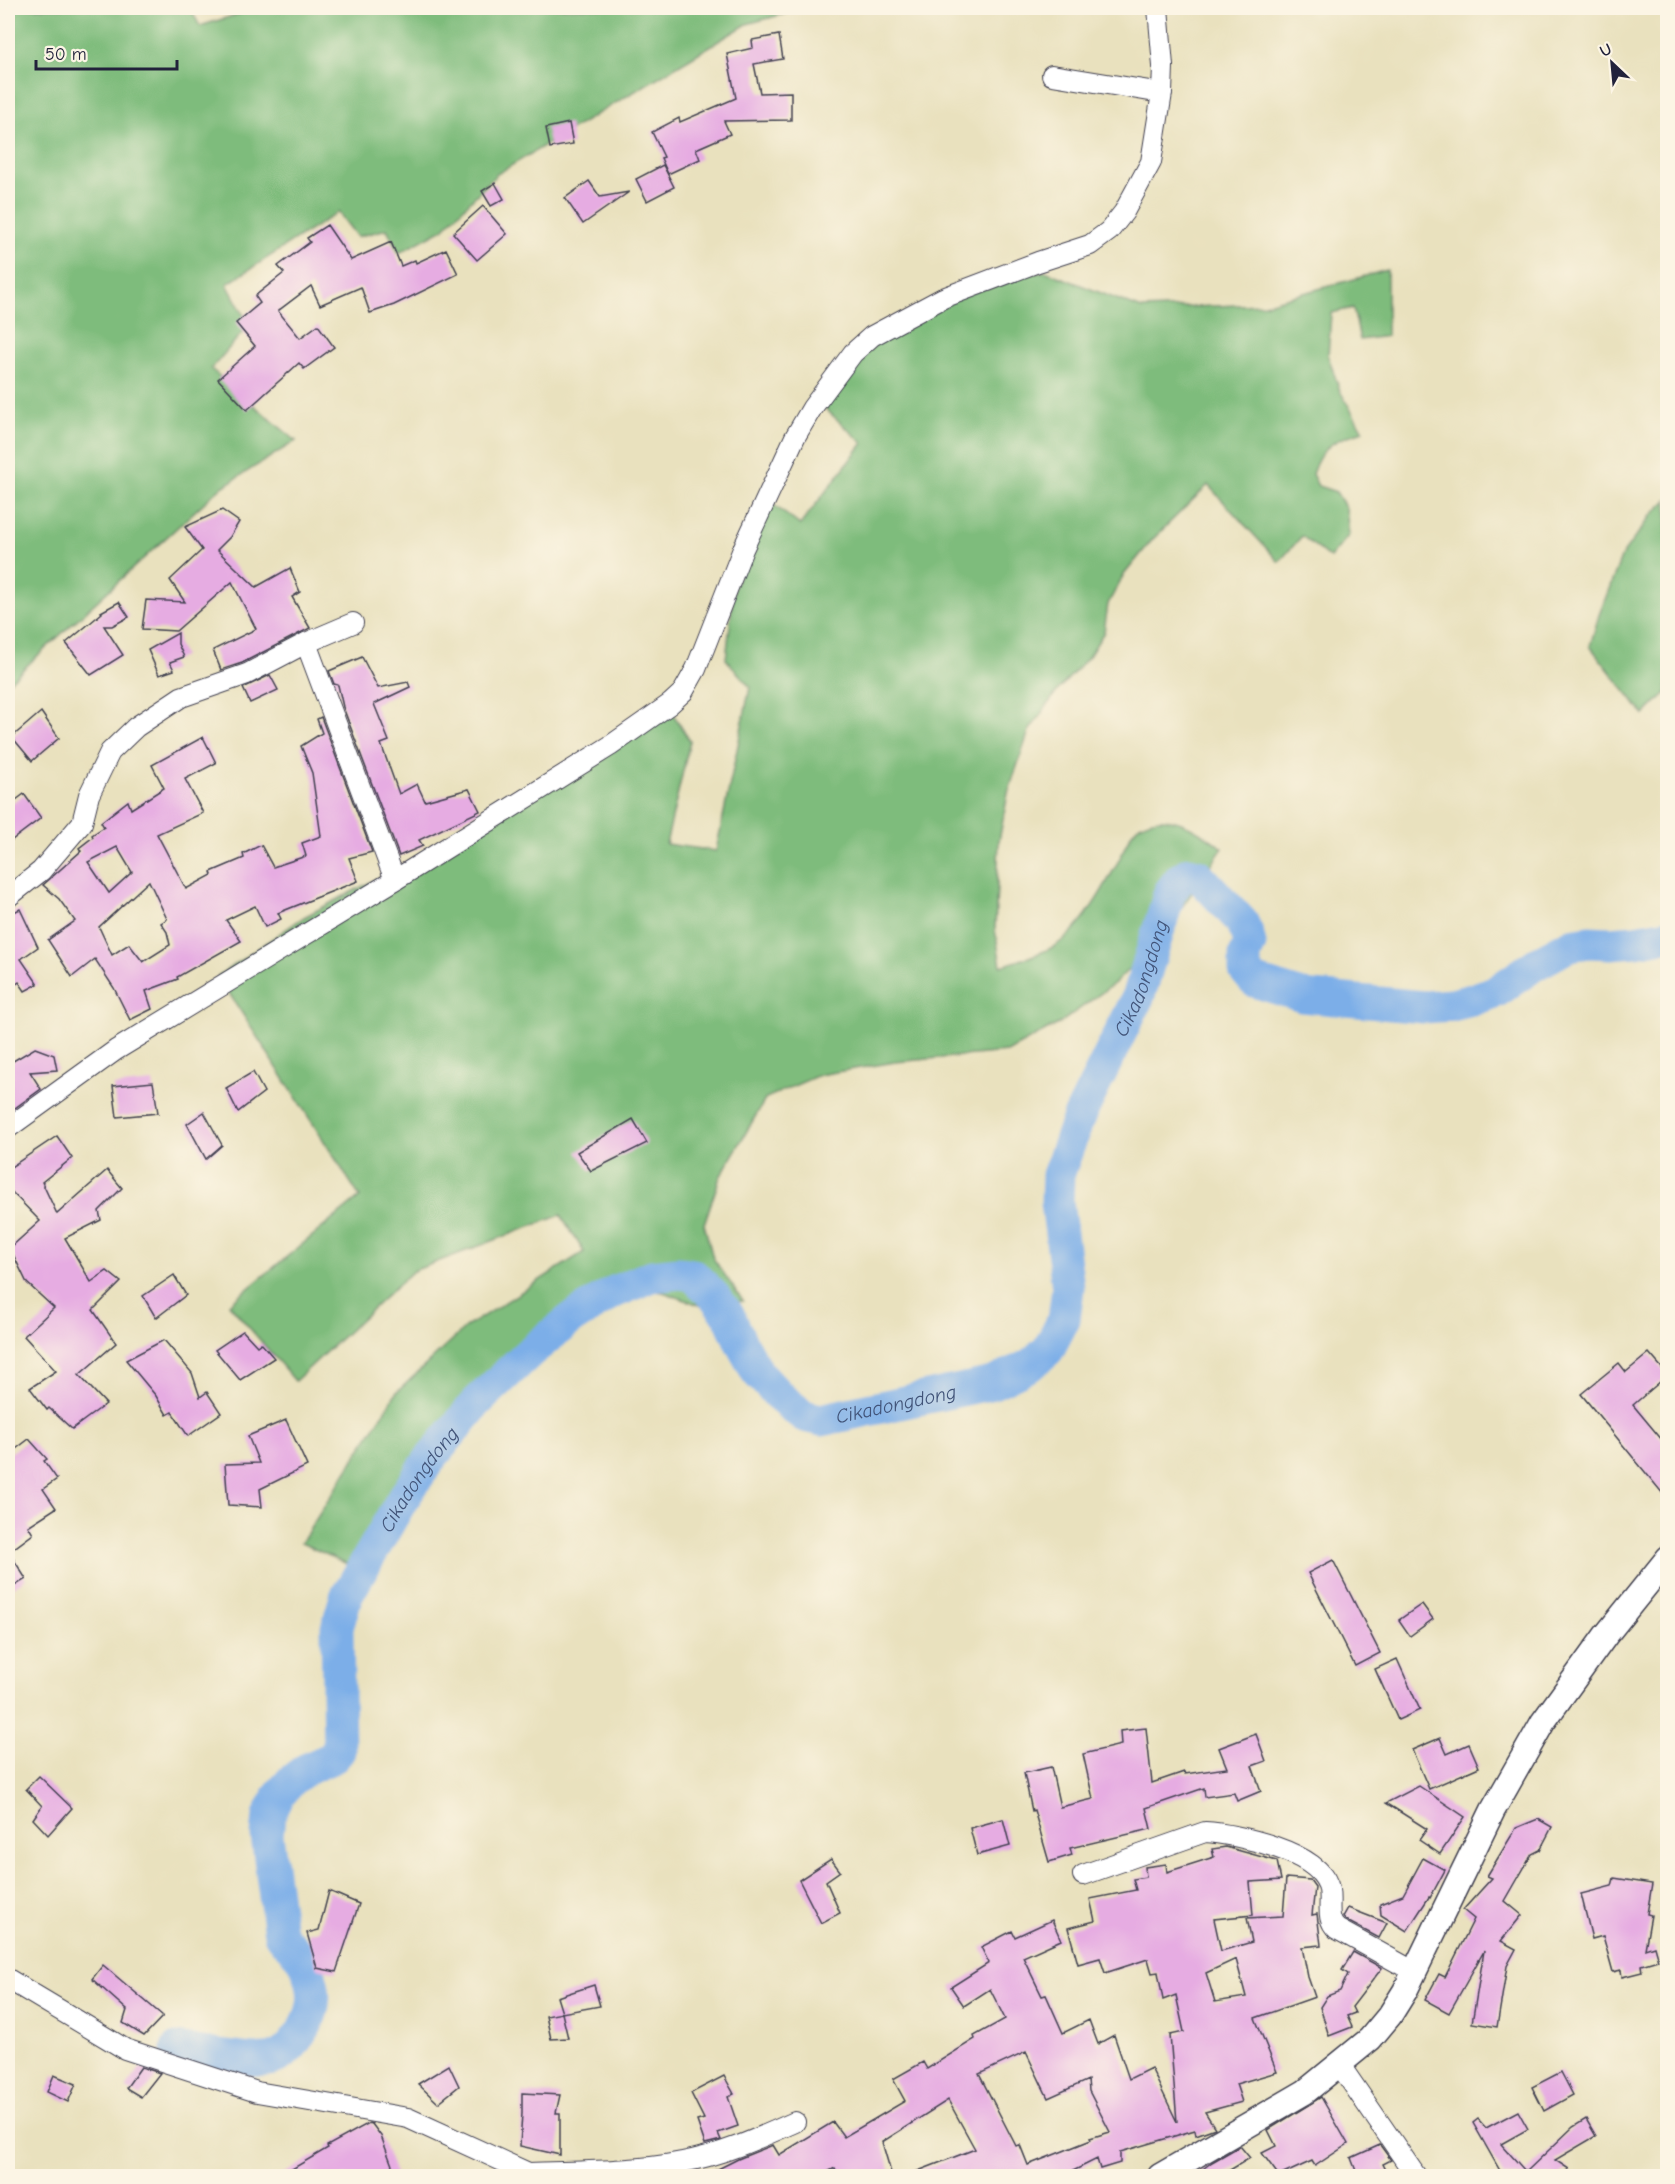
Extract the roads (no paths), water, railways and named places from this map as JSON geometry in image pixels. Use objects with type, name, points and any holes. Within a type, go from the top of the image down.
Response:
[{"type":"street","points":[[8,1128],[116,1050],[610,746],[670,704],[683,692],[704,651],[743,549],[781,465],[812,408],[853,353],[872,336],[943,298],[1100,240],[1124,212],[1151,162],[1162,93],[1163,66],[1158,8]]},
{"type":"street","points":[[1052,75],[1162,93]]},
{"type":"street","points":[[8,897],[41,871],[82,823],[89,795],[110,752],[136,727],[181,697],[247,674],[306,643],[353,623]]},
{"type":"street","points":[[306,643],[395,880]]},
{"type":"street","points":[[1160,2176],[1305,2092],[1370,2039],[1390,2015],[1405,1991],[1493,1810],[1543,1722],[1606,1635],[1668,1558]]},
{"type":"street","points":[[1083,1875],[1205,1832],[1226,1833],[1257,1840],[1304,1861],[1322,1875],[1330,1891],[1330,1919],[1337,1929],[1413,1971]]},
{"type":"street","points":[[8,1979],[125,2049],[258,2092],[408,2118],[532,2175],[634,2168],[682,2162],[736,2147],[795,2122]]},
{"type":"street","points":[[1339,2064],[1416,2176]]},
{"type":"waterway","name":"Cikadongdong","points":[[177,2049],[240,2059],[273,2059],[287,2050],[305,2027],[313,2006],[312,1985],[303,1959],[280,1934],[267,1835],[269,1816],[279,1795],[292,1780],[305,1770],[334,1757],[339,1751],[337,1628],[346,1597],[402,1500],[430,1459],[477,1402],[530,1352],[571,1319],[614,1292],[652,1276],[679,1273],[693,1275],[715,1297],[729,1316],[757,1372],[782,1399],[804,1416],[821,1420],[993,1383],[1030,1365],[1048,1350],[1064,1319],[1068,1288],[1057,1202],[1058,1175],[1079,1117],[1139,995],[1170,892],[1180,879],[1189,873],[1198,875],[1242,922],[1250,944],[1245,955],[1245,970],[1254,981],[1302,996],[1424,1007],[1452,1005],[1497,991],[1536,964],[1570,945],[1589,942],[1636,941],[1668,935]]}]
